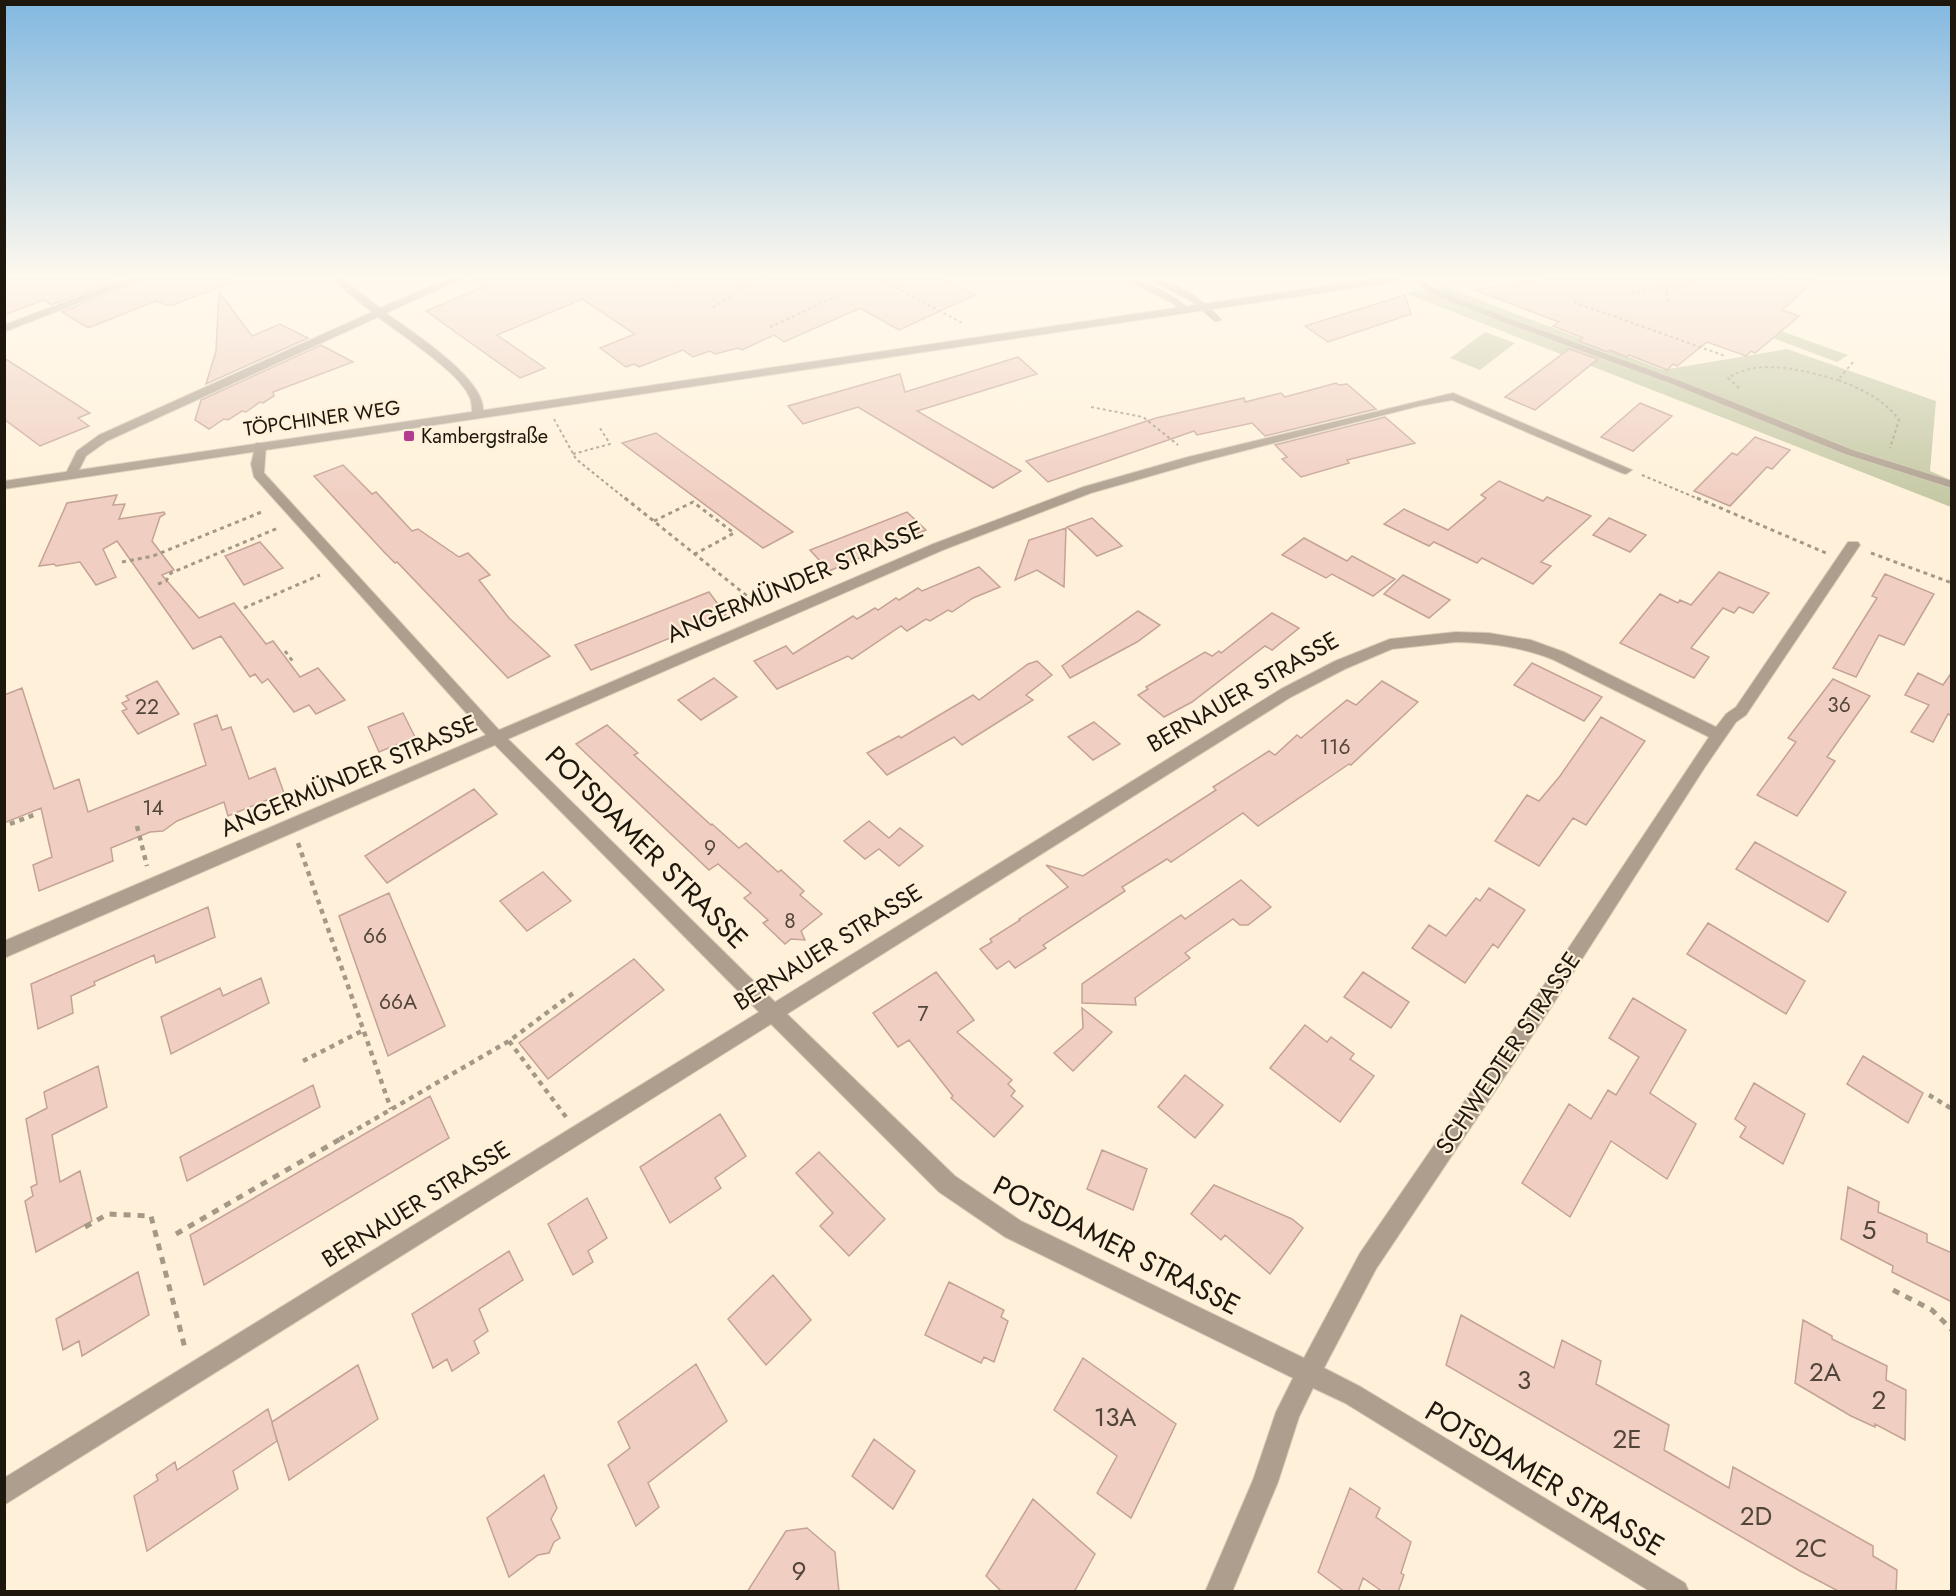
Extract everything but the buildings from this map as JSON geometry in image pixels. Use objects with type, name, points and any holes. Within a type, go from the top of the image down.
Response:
[{"type":"street","points":[[71,475],[81,454],[103,438],[290,353]]},
{"type":"street","points":[[432,353],[468,386],[476,397],[478,414]]},
{"type":"street","name":"TÖPCHINER WEG","points":[[4,485],[890,353]]},
{"type":"street","name":"ANGERMÜNDER STRASSE","points":[[4,950],[498,739],[567,705],[938,547],[1087,490],[1192,460],[1453,396],[1626,471]]},
{"type":"street","name":"POTSDAMER STRASSE","points":[[260,446],[258,474],[498,739],[930,1168],[984,1211],[1047,1246],[1353,1395],[1676,1592]]},
{"type":"street","name":"SCHWEDTER STRASSE","points":[[1218,1592],[1265,1482],[1288,1412],[1368,1261],[1543,1002],[1719,735],[1731,718],[1741,711],[1853,545]]},
{"type":"street","name":"BERNAUER STRASSE","points":[[4,1493],[1287,693],[1357,657],[1390,644],[1456,637],[1489,638],[1531,645],[1605,677],[1719,735]]},
{"type":"lane","points":[[1595,353],[1849,452],[1952,485]]},
{"type":"path","points":[[1718,353],[1725,356]]},
{"type":"path","points":[[1838,380],[1853,362]]},
{"type":"path","points":[[1743,409],[1753,400],[1728,378],[1739,371],[1749,368],[1772,368],[1838,380],[1880,401],[1899,420],[1883,462]]},
{"type":"path","points":[[1090,407],[1143,417],[1179,446]]},
{"type":"path","points":[[554,418],[573,454],[758,605]]},
{"type":"path","points":[[573,454],[610,444],[600,428]]},
{"type":"path","points":[[1626,471],[1641,475],[1827,554]]},
{"type":"path","points":[[653,521],[693,502],[734,533],[695,554]]},
{"type":"path","points":[[122,561],[153,556],[264,511]]},
{"type":"path","points":[[158,584],[166,581],[171,573],[278,528]]},
{"type":"path","points":[[1853,545],[1952,584]]},
{"type":"path","points":[[244,608],[320,575]]},
{"type":"path","points":[[285,651],[294,663]]},
{"type":"path","points":[[10,824],[36,814]]},
{"type":"path","points":[[137,826],[149,874]]},
{"type":"path","points":[[296,838],[391,1109]]},
{"type":"path","points":[[176,1234],[509,1041],[576,991]]},
{"type":"path","points":[[303,1061],[364,1030]]},
{"type":"path","points":[[509,1041],[568,1119]]},
{"type":"path","points":[[1929,1095],[1952,1109]]},
{"type":"path","points":[[85,1227],[108,1214],[151,1216],[183,1340]]},
{"type":"path","points":[[1893,1290],[1932,1310],[1952,1330]]},
{"type":"green space","points":[[1456,353],[1501,353],[1480,370],[1450,358]]},
{"type":"green space","points":[[1559,353],[1620,353],[1663,370],[1761,353],[1800,353],[1936,401],[1930,471],[1951,480],[1951,507]]},
{"type":"green space","points":[[1814,353],[1848,355],[1837,362]]},
{"type":"place","name":"Kambergstraße","points":[[409,436]]}]
